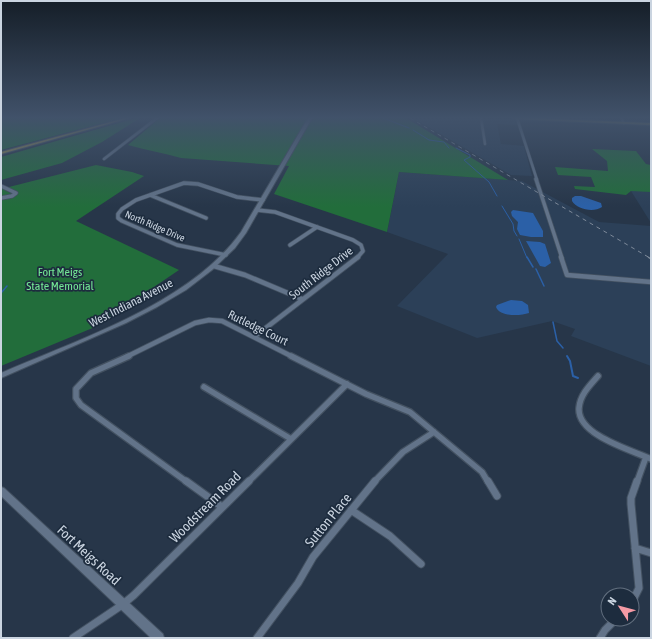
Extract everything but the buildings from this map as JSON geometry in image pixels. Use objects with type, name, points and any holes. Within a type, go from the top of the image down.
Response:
[{"type":"main road","points":[[1,153],[20,148]]},
{"type":"main road","name":"West Indiana Avenue","points":[[1,376],[145,311],[175,294],[214,266],[226,255],[241,237],[293,148]]},
{"type":"main road","name":"Fort Meigs Road","points":[[1,490],[122,605],[159,638]]},
{"type":"street","points":[[104,159],[118,148]]},
{"type":"street","points":[[525,148],[566,275],[651,282]]},
{"type":"street","name":"North Ridge Drive","points":[[226,255],[177,245],[118,218],[118,214],[132,202],[177,185],[192,183],[237,197],[263,200]]},
{"type":"street","points":[[1,186],[16,193],[12,196],[1,198]]},
{"type":"street","points":[[150,195],[206,218]]},
{"type":"street","name":"South Ridge Drive","points":[[254,337],[360,256],[363,252],[362,246],[356,241],[275,212],[257,210]]},
{"type":"street","points":[[290,245],[317,227]]},
{"type":"street","points":[[214,266],[253,278],[302,300]]},
{"type":"street","name":"Rutledge Court","points":[[222,507],[81,405],[76,398],[75,392],[79,384],[91,374],[198,321],[222,321],[347,384],[403,408],[482,472],[498,496]]},
{"type":"street","points":[[598,376],[590,385],[580,404],[579,412],[583,422],[592,432],[599,436],[648,458],[631,498],[639,587]]},
{"type":"street","name":"Woodstream Road","points":[[73,638],[122,605],[347,384]]},
{"type":"street","points":[[204,387],[291,439]]},
{"type":"street","name":"Sutton Place","points":[[257,638],[298,583],[313,557],[351,510],[394,460],[434,432]]},
{"type":"street","points":[[351,510],[390,536],[421,564]]},
{"type":"street","points":[[635,548],[651,553]]},
{"type":"street","points":[[600,638],[608,627]]},
{"type":"shaded area","points":[[464,148],[524,148],[532,176],[511,175]]},
{"type":"shaded area","points":[[399,172],[522,181],[599,222],[651,226],[651,366],[571,336],[575,329],[552,321],[477,338],[397,306],[448,254],[387,232]]},
{"type":"shaded area","points":[[651,188],[651,223],[631,191]]},
{"type":"green space","points":[[33,148],[91,148],[62,163],[1,180],[1,157]]},
{"type":"green space","points":[[139,148],[455,148],[508,180],[399,172],[387,232],[274,194],[289,166],[181,158]]},
{"type":"green space","points":[[592,149],[636,151],[646,164],[651,165],[651,192],[631,191],[626,195],[575,189],[574,186],[595,187],[591,177],[558,175],[555,167],[608,171],[607,161]]},
{"type":"green space","name":"Fort Meigs State Memorial","points":[[96,165],[132,172],[144,176],[76,221],[179,270],[95,327],[1,366],[1,189]]},
{"type":"water","points":[[575,196],[581,196],[601,203],[602,207],[594,210],[581,208],[572,201],[572,198]]},
{"type":"water","points":[[513,210],[533,213],[543,231],[543,237],[520,235],[517,229],[518,222],[512,216],[511,212]]},
{"type":"water","points":[[526,241],[545,244],[551,263],[545,267],[540,266]]},
{"type":"water","points":[[511,300],[522,301],[528,305],[529,313],[511,315],[502,313],[496,307],[497,305]]},
{"type":"waterway","points":[[456,148],[470,155],[470,157],[464,160],[489,182],[497,196]]},
{"type":"waterway","points":[[502,206],[513,224],[514,231],[517,236]]},
{"type":"waterway","points":[[519,239],[527,258]]},
{"type":"waterway","points":[[527,257],[533,267]]},
{"type":"waterway","points":[[536,269],[544,286]]},
{"type":"waterway","points":[[1,293],[7,286]]},
{"type":"waterway","points":[[553,322],[557,341],[563,348]]},
{"type":"waterway","points":[[567,356],[570,361],[573,376],[578,378]]},
{"type":"railway","points":[[461,148],[650,258]]}]
